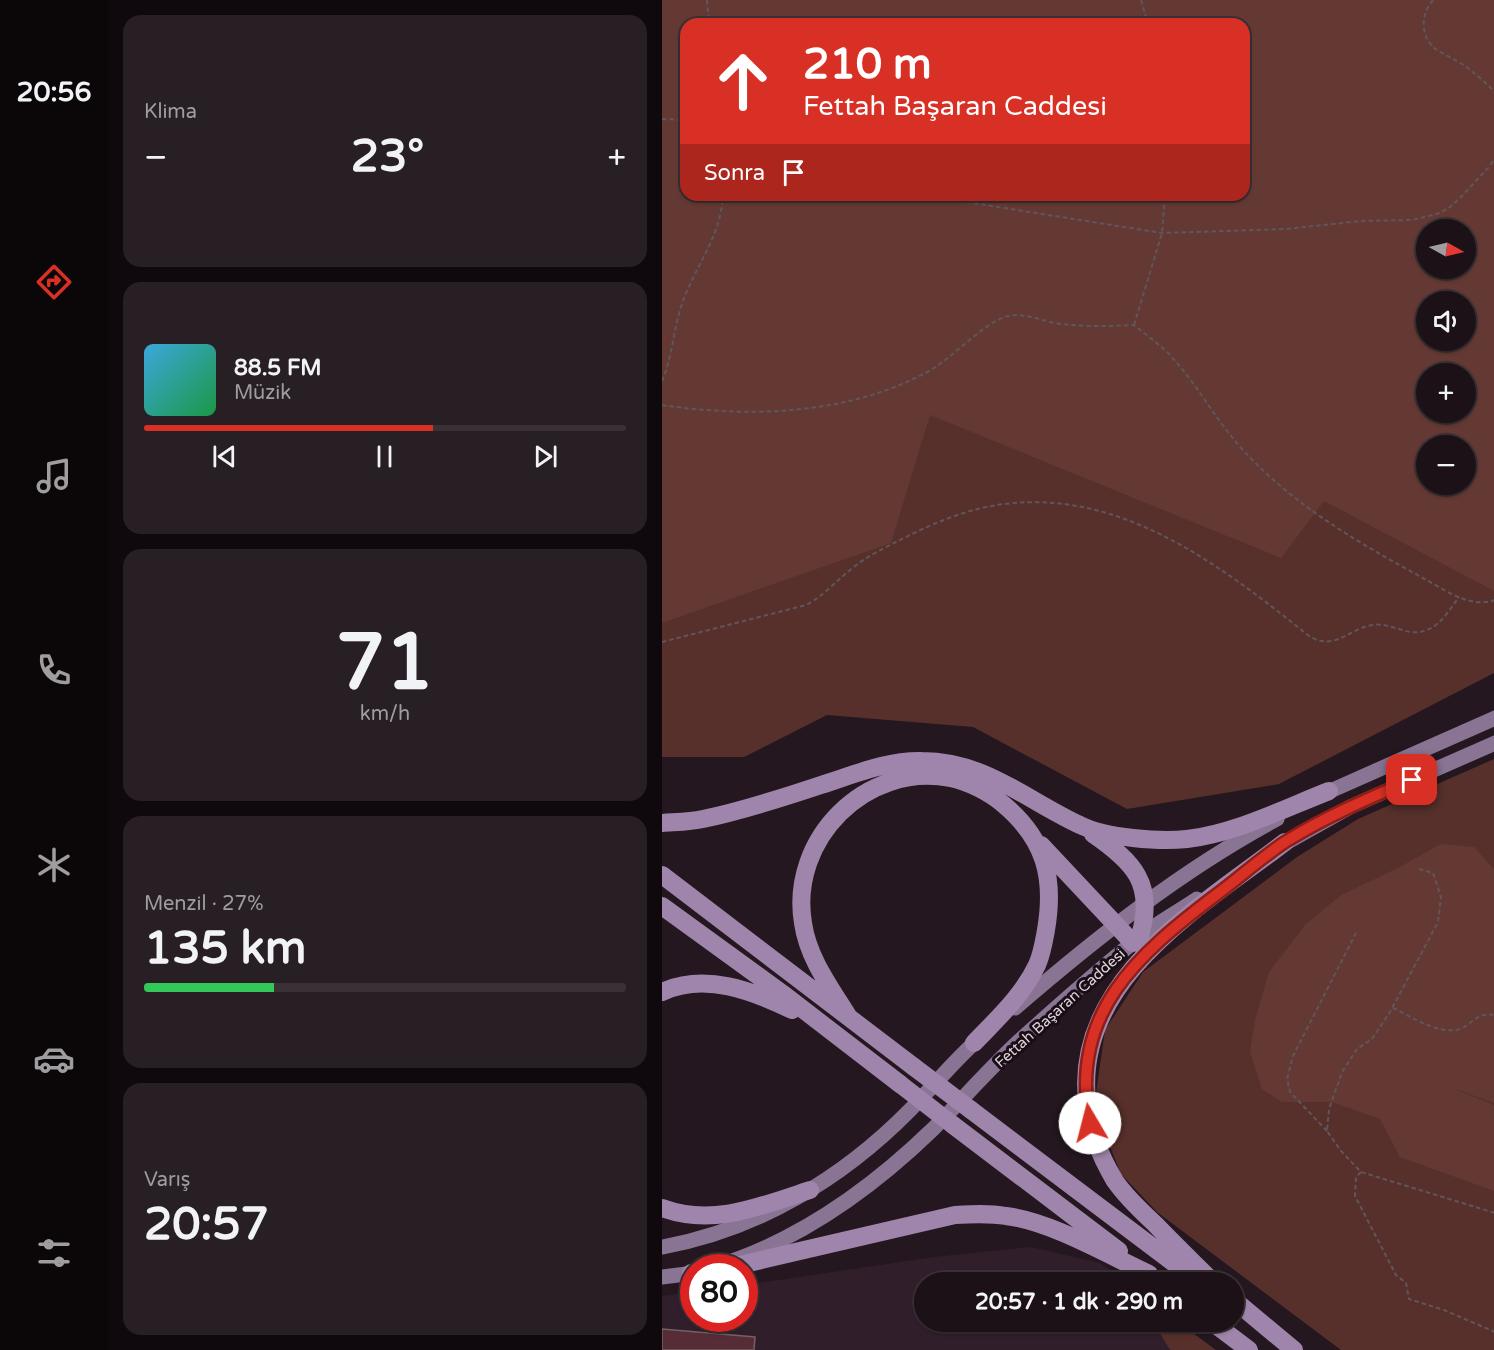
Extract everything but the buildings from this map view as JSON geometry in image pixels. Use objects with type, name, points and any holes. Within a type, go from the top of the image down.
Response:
[{"type":"highway","points":[[662,823],[701,820],[860,772],[898,763],[941,761],[992,777],[1081,826],[1128,861],[1140,879],[1146,903],[1145,918],[1136,940],[1116,925],[1016,815],[992,794],[951,778],[923,777],[895,781],[872,789],[852,801],[825,829],[812,853],[804,876],[802,905],[808,945],[822,975],[848,1016]]},
{"type":"highway","points":[[1081,826],[1124,837],[1158,840],[1187,839],[1215,834],[1329,791]]},
{"type":"highway","points":[[974,1042],[1002,1014],[1026,985],[1038,963],[1045,938],[1050,895],[1044,858],[1036,839]]},
{"type":"highway","points":[[1203,1272],[1126,1195],[1106,1166],[1094,1136],[1087,1108],[1085,1076],[1087,1060],[1095,1030],[1109,999],[1140,958],[1188,916],[1285,842]]},
{"type":"highway","points":[[662,875],[1186,1272]]},
{"type":"highway","points":[[662,906],[1147,1272]]},
{"type":"highway","points":[[662,993],[689,985],[714,984],[735,987],[820,1023]]},
{"type":"highway","points":[[662,1208],[692,1216],[728,1215],[810,1190]]},
{"type":"highway","points":[[758,1261],[955,1215],[981,1214],[1008,1216],[1037,1223],[1142,1272]]},
{"type":"highway","points":[[1244,1308],[1294,1350]]},
{"type":"highway","points":[[1244,1317],[1288,1350]]},
{"type":"highway","points":[[1225,1332],[1249,1350]]},
{"type":"main road","points":[[662,1247],[703,1238],[744,1224],[810,1190],[845,1167],[909,1111],[974,1042],[1116,925],[1168,887],[1264,826],[1329,791],[1494,718]]},
{"type":"main road","name":"Fettah Başaran Caddesi","points":[[751,1254],[812,1224],[855,1195],[894,1164],[1019,1041],[1136,940],[1285,842],[1350,807],[1494,743]]},
{"type":"main road","points":[[662,1277],[680,1275]]},
{"type":"path","points":[[707,0],[708,18]]},
{"type":"path","points":[[1141,0],[1146,18]]},
{"type":"path","points":[[1433,0],[1427,7],[1423,20],[1427,39],[1436,49],[1473,72],[1494,92]]},
{"type":"path","points":[[662,119],[680,120]]},
{"type":"path","points":[[960,201],[1162,233],[1258,231],[1361,221],[1425,218],[1449,208],[1489,167],[1494,158]]},
{"type":"path","points":[[662,381],[670,361],[683,300],[717,229],[722,201]]},
{"type":"path","points":[[1134,325],[1162,233],[1165,201]]},
{"type":"path","points":[[662,405],[708,411],[755,412],[801,409],[844,402],[922,375],[947,360],[1000,319],[1009,316],[1025,315],[1060,324],[1092,327],[1134,325],[1166,351],[1228,433],[1286,491],[1355,540],[1459,597],[1481,603],[1494,600]]},
{"type":"path","points":[[662,642],[806,605],[824,594],[857,564],[911,534],[986,507],[1021,502],[1055,503],[1080,507],[1127,520],[1167,536],[1202,557],[1308,636],[1319,641],[1342,639],[1373,625],[1388,625],[1408,632],[1429,630],[1438,623],[1459,597]]},
{"type":"path","points":[[1327,1131],[1329,1109],[1342,1072],[1357,1049],[1372,1039],[1392,1008],[1438,922],[1441,897],[1436,881],[1433,873],[1419,869]]},
{"type":"path","points":[[1356,933],[1294,1056],[1287,1079],[1290,1092],[1361,1172],[1494,1213]]},
{"type":"path","points":[[1392,1008],[1437,1028],[1457,1030],[1483,1014],[1494,1015]]},
{"type":"path","points":[[1361,1172],[1356,1177],[1355,1196],[1396,1275],[1406,1283],[1409,1299],[1444,1310],[1494,1332]]},
{"type":"shaded area","points":[[662,0],[1494,0],[1494,673],[1279,784],[1127,809],[973,727],[827,715],[744,757],[662,757]]},
{"type":"shaded area","points":[[662,0],[1494,0],[1494,591],[1324,501],[1281,558],[930,415],[891,543],[662,623]]},
{"type":"shaded area","points":[[1494,759],[1494,1350],[1341,1350],[1244,1277],[1244,1272],[1237,1272],[1157,1212],[1121,1174],[1094,1107],[1105,1030],[1143,972],[1297,857],[1358,819]]},
{"type":"shaded area","points":[[1441,844],[1474,847],[1494,869],[1494,1103],[1447,1086],[1494,1105],[1494,1191],[1400,1157],[1380,1119],[1332,1102],[1282,1102],[1262,1089],[1250,1052],[1255,1020],[1269,972],[1306,924],[1341,895],[1398,868]]},
{"type":"shaded area","points":[[1031,1247],[1100,1263],[1112,1272],[914,1272],[914,1332],[1159,1332],[1170,1350],[662,1350],[662,1296],[680,1294],[680,1332],[758,1332],[758,1283],[934,1257]]},
{"type":"shaded area","points":[[1159,1332],[1192,1332],[1216,1350],[1170,1350]]},
{"type":"route","points":[[1090,1123],[1085,1076],[1090,1045],[1109,999],[1140,958],[1188,916],[1285,842],[1350,807],[1412,780]]}]
